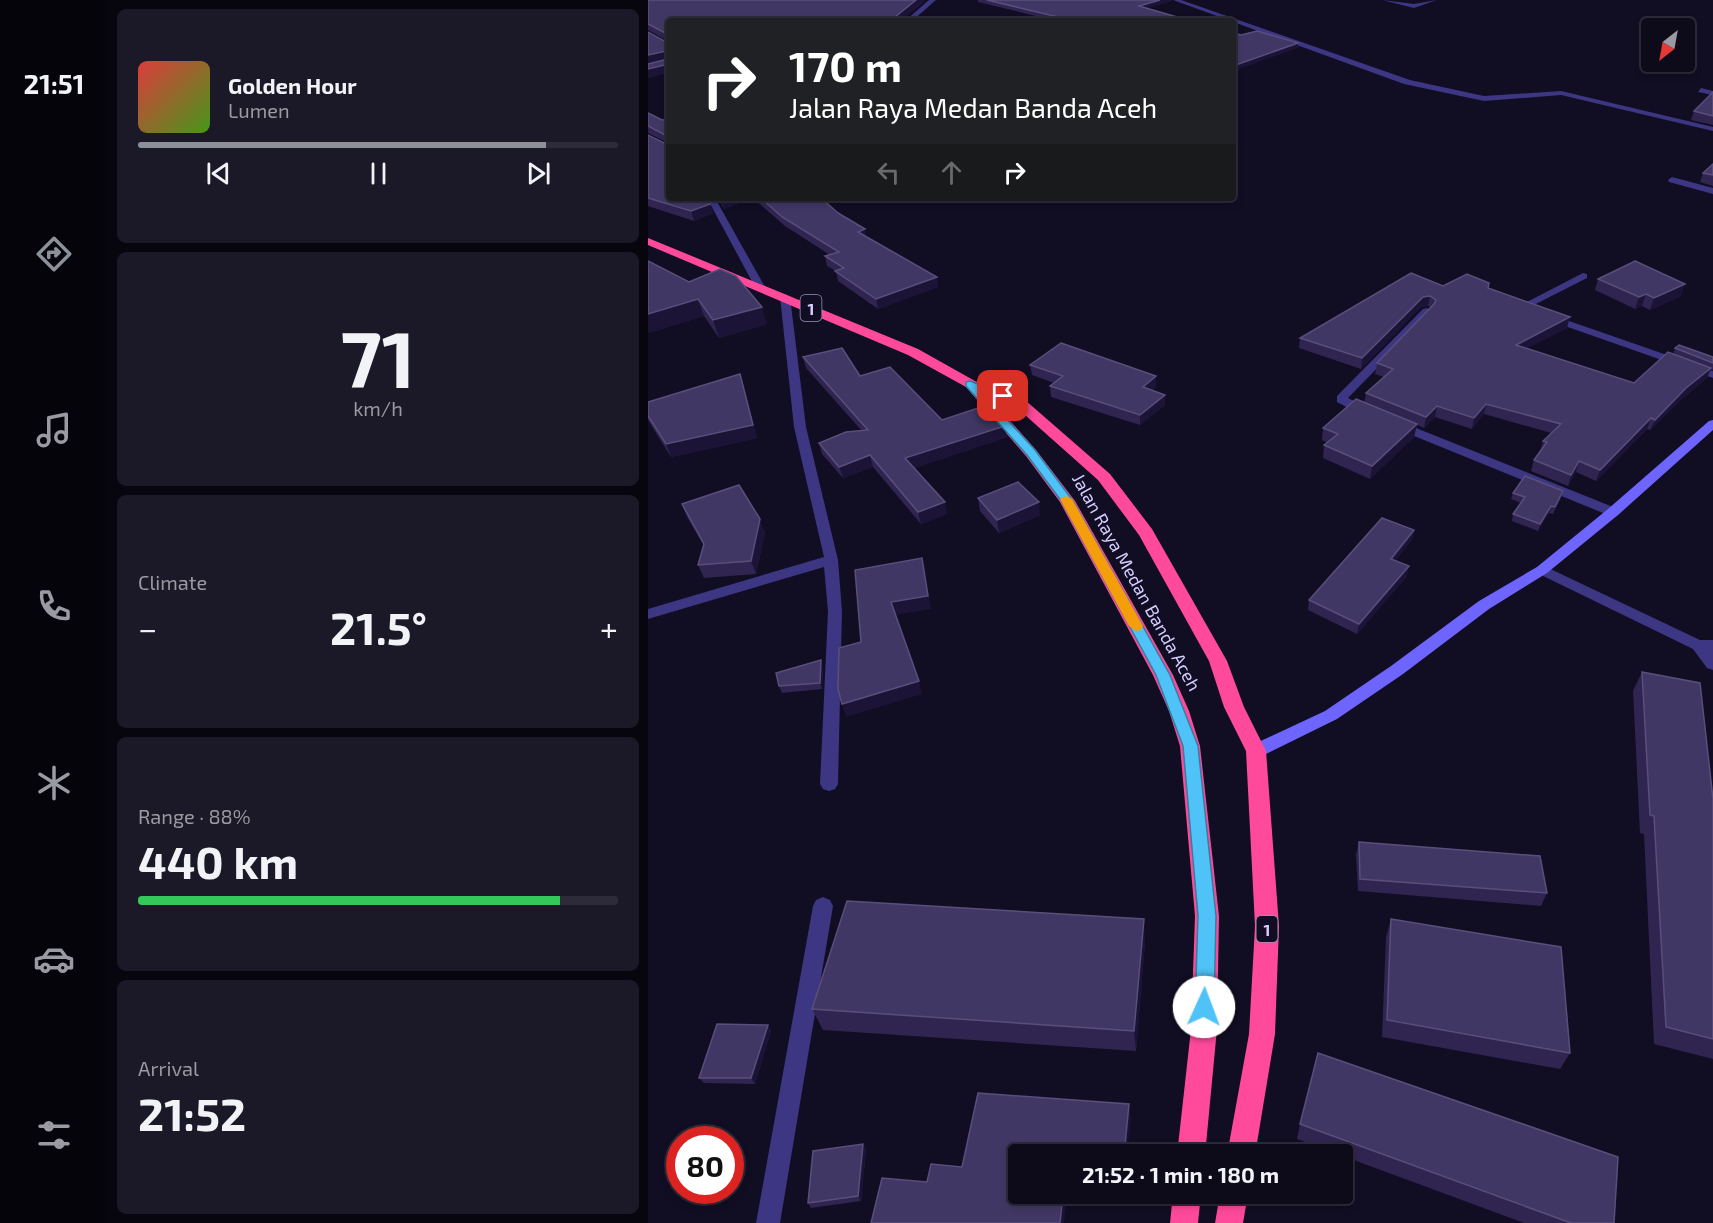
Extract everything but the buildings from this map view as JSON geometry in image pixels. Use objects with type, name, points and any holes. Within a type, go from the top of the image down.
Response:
[{"type":"highway","name":"Jalan Raya Medan Banda Aceh","points":[[648,241],[913,352],[970,384],[1020,403],[1104,477],[1146,533],[1218,661],[1234,707],[1256,751],[1267,926],[1263,1034],[1243,1144]]},
{"type":"highway","name":"Jalan Raya Medan Banda Aceh","points":[[970,384],[1031,453],[1067,501],[1163,675],[1179,711],[1190,746],[1207,916],[1203,1029],[1192,1144]]},
{"type":"highway","points":[[1184,1223],[1186,1204]]},
{"type":"highway","points":[[1229,1223],[1232,1204]]},
{"type":"street","points":[[912,18],[933,0]]},
{"type":"street","points":[[1176,0],[1225,18]]},
{"type":"street","points":[[1385,0],[1414,6],[1434,0]]},
{"type":"street","points":[[1236,22],[1397,79],[1431,88],[1494,99],[1539,93],[1561,93],[1713,129]]},
{"type":"street","points":[[1701,90],[1713,93]]},
{"type":"street","points":[[1672,180],[1713,191]]},
{"type":"street","points":[[713,201],[760,286]]},
{"type":"street","points":[[1583,276],[1517,305],[1713,375]]},
{"type":"street","points":[[785,297],[800,427],[831,560],[836,611],[829,784]]},
{"type":"street","points":[[1427,311],[1341,399],[1346,404],[1613,512]]},
{"type":"street","points":[[1256,751],[1331,715],[1397,670],[1484,605],[1542,570],[1613,512],[1713,424]]},
{"type":"street","points":[[648,614],[831,560]]},
{"type":"street","points":[[1542,570],[1705,645],[1713,664]]},
{"type":"street","points":[[768,1223],[823,906]]},
{"type":"slow traffic","points":[[1066,499],[1136,626]]},
{"type":"route","points":[[1003,396],[970,384],[1031,453],[1067,501],[1163,675],[1185,729],[1190,746],[1207,916],[1204,1007]]}]
